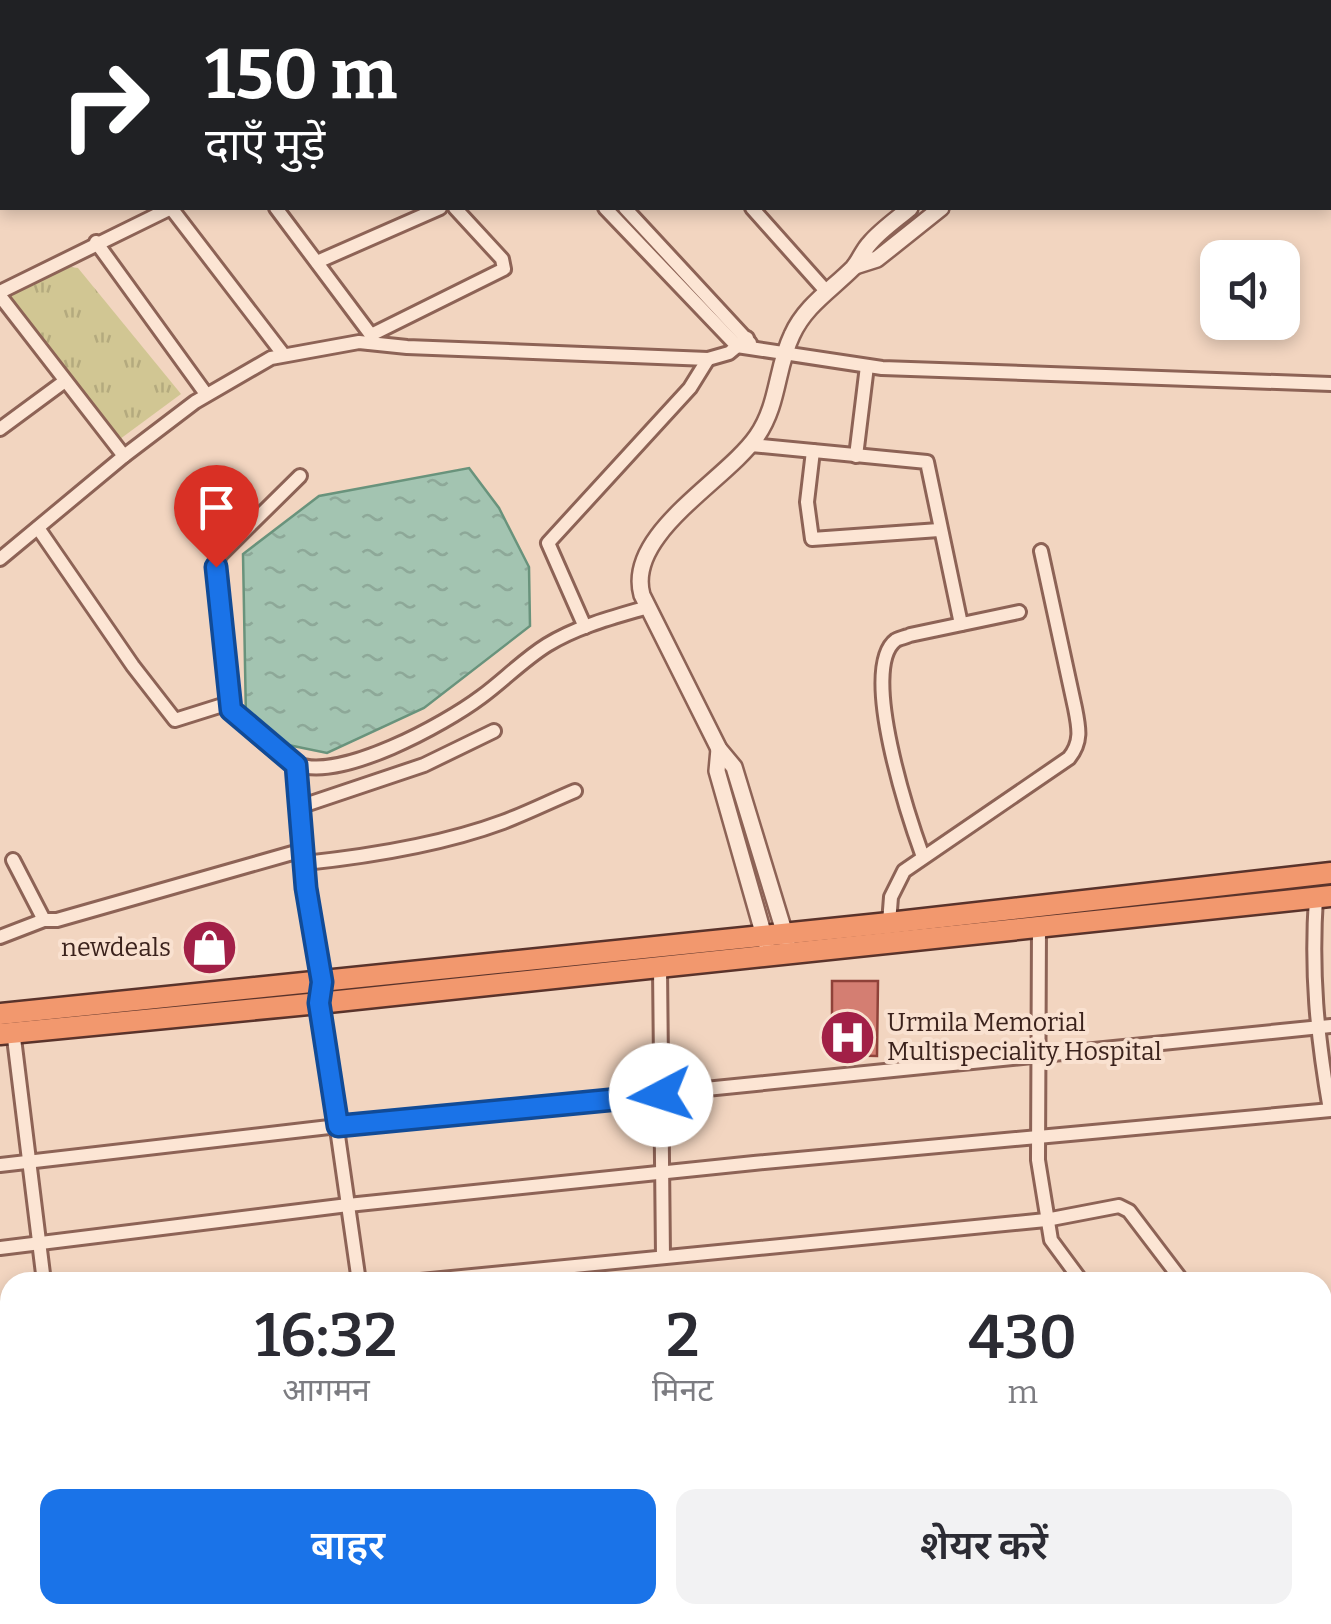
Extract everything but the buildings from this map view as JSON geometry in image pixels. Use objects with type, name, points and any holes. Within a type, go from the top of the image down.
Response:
[{"type":"highway","points":[[320,993],[660,968],[889,924],[1331,874]]},
{"type":"highway","points":[[6,1023],[777,945],[1039,926],[1324,896]]},
{"type":"street","points":[[124,456],[0,294],[96,242],[167,210]]},
{"type":"street","points":[[173,210],[283,354]]},
{"type":"street","points":[[278,210],[371,339]]},
{"type":"street","points":[[317,262],[435,210]]},
{"type":"street","points":[[371,339],[504,269],[502,259],[457,210]]},
{"type":"street","points":[[607,210],[746,344],[785,354],[867,366],[1331,384]]},
{"type":"street","points":[[627,210],[746,344]]},
{"type":"street","points":[[757,210],[826,291]]},
{"type":"street","points":[[777,945],[734,767],[720,749],[639,582],[648,549],[656,538],[751,445],[774,403],[785,354],[798,324],[826,291],[855,266],[870,243],[908,210]]},
{"type":"street","points":[[855,266],[877,259],[938,210]]},
{"type":"street","points":[[96,242],[206,394]]},
{"type":"street","points":[[0,559],[206,394],[283,354],[371,339],[708,359],[746,344]]},
{"type":"street","points":[[584,627],[548,543],[690,388],[708,359]]},
{"type":"street","points":[[856,456],[867,366]]},
{"type":"street","points":[[0,429],[65,381]]},
{"type":"street","points":[[751,445],[926,462],[961,624]]},
{"type":"street","points":[[813,451],[807,502],[812,539],[940,530]]},
{"type":"street","points":[[300,476],[217,561],[229,703],[238,719],[296,765],[329,767],[356,760],[433,726],[481,697],[544,647],[584,627],[648,606]]},
{"type":"street","points":[[38,528],[175,720],[229,703]]},
{"type":"street","points":[[889,924],[891,897],[904,871],[1069,758],[1077,747],[1075,708],[1040,551]]},
{"type":"street","points":[[923,858],[907,814],[884,724],[886,658],[896,639],[1019,612]]},
{"type":"street","points":[[299,807],[424,765],[494,731]]},
{"type":"street","points":[[296,765],[320,993],[358,1272]]},
{"type":"street","points":[[0,936],[44,920],[57,920],[304,856],[364,855],[469,832],[575,791]]},
{"type":"street","points":[[13,860],[44,920]]},
{"type":"street","points":[[0,1248],[348,1204],[1330,1110],[1316,1027],[1313,946],[1324,896]]},
{"type":"street","points":[[1039,926],[1036,1136],[1051,1240],[1075,1272]]},
{"type":"street","points":[[660,968],[663,1256]]},
{"type":"street","points":[[6,1023],[43,1272]]},
{"type":"street","points":[[0,1166],[338,1126],[1331,1026]]},
{"type":"street","points":[[507,1272],[1046,1220],[1124,1208],[1176,1272]]},
{"type":"green space","points":[[62,266],[78,268],[181,394],[116,442],[5,299]]},
{"type":"water","points":[[469,468],[499,508],[529,567],[530,626],[424,708],[327,753],[269,741],[246,720],[243,554],[319,496]]},
{"type":"place","name":"newdeals","points":[[210,948]]},
{"type":"place","name":"Urmila Memorial Multispeciality Hospital","points":[[848,1037]]},
{"type":"route","points":[[216,567],[231,710],[296,765],[306,888],[322,982],[319,1003],[338,1126],[661,1095]]}]
